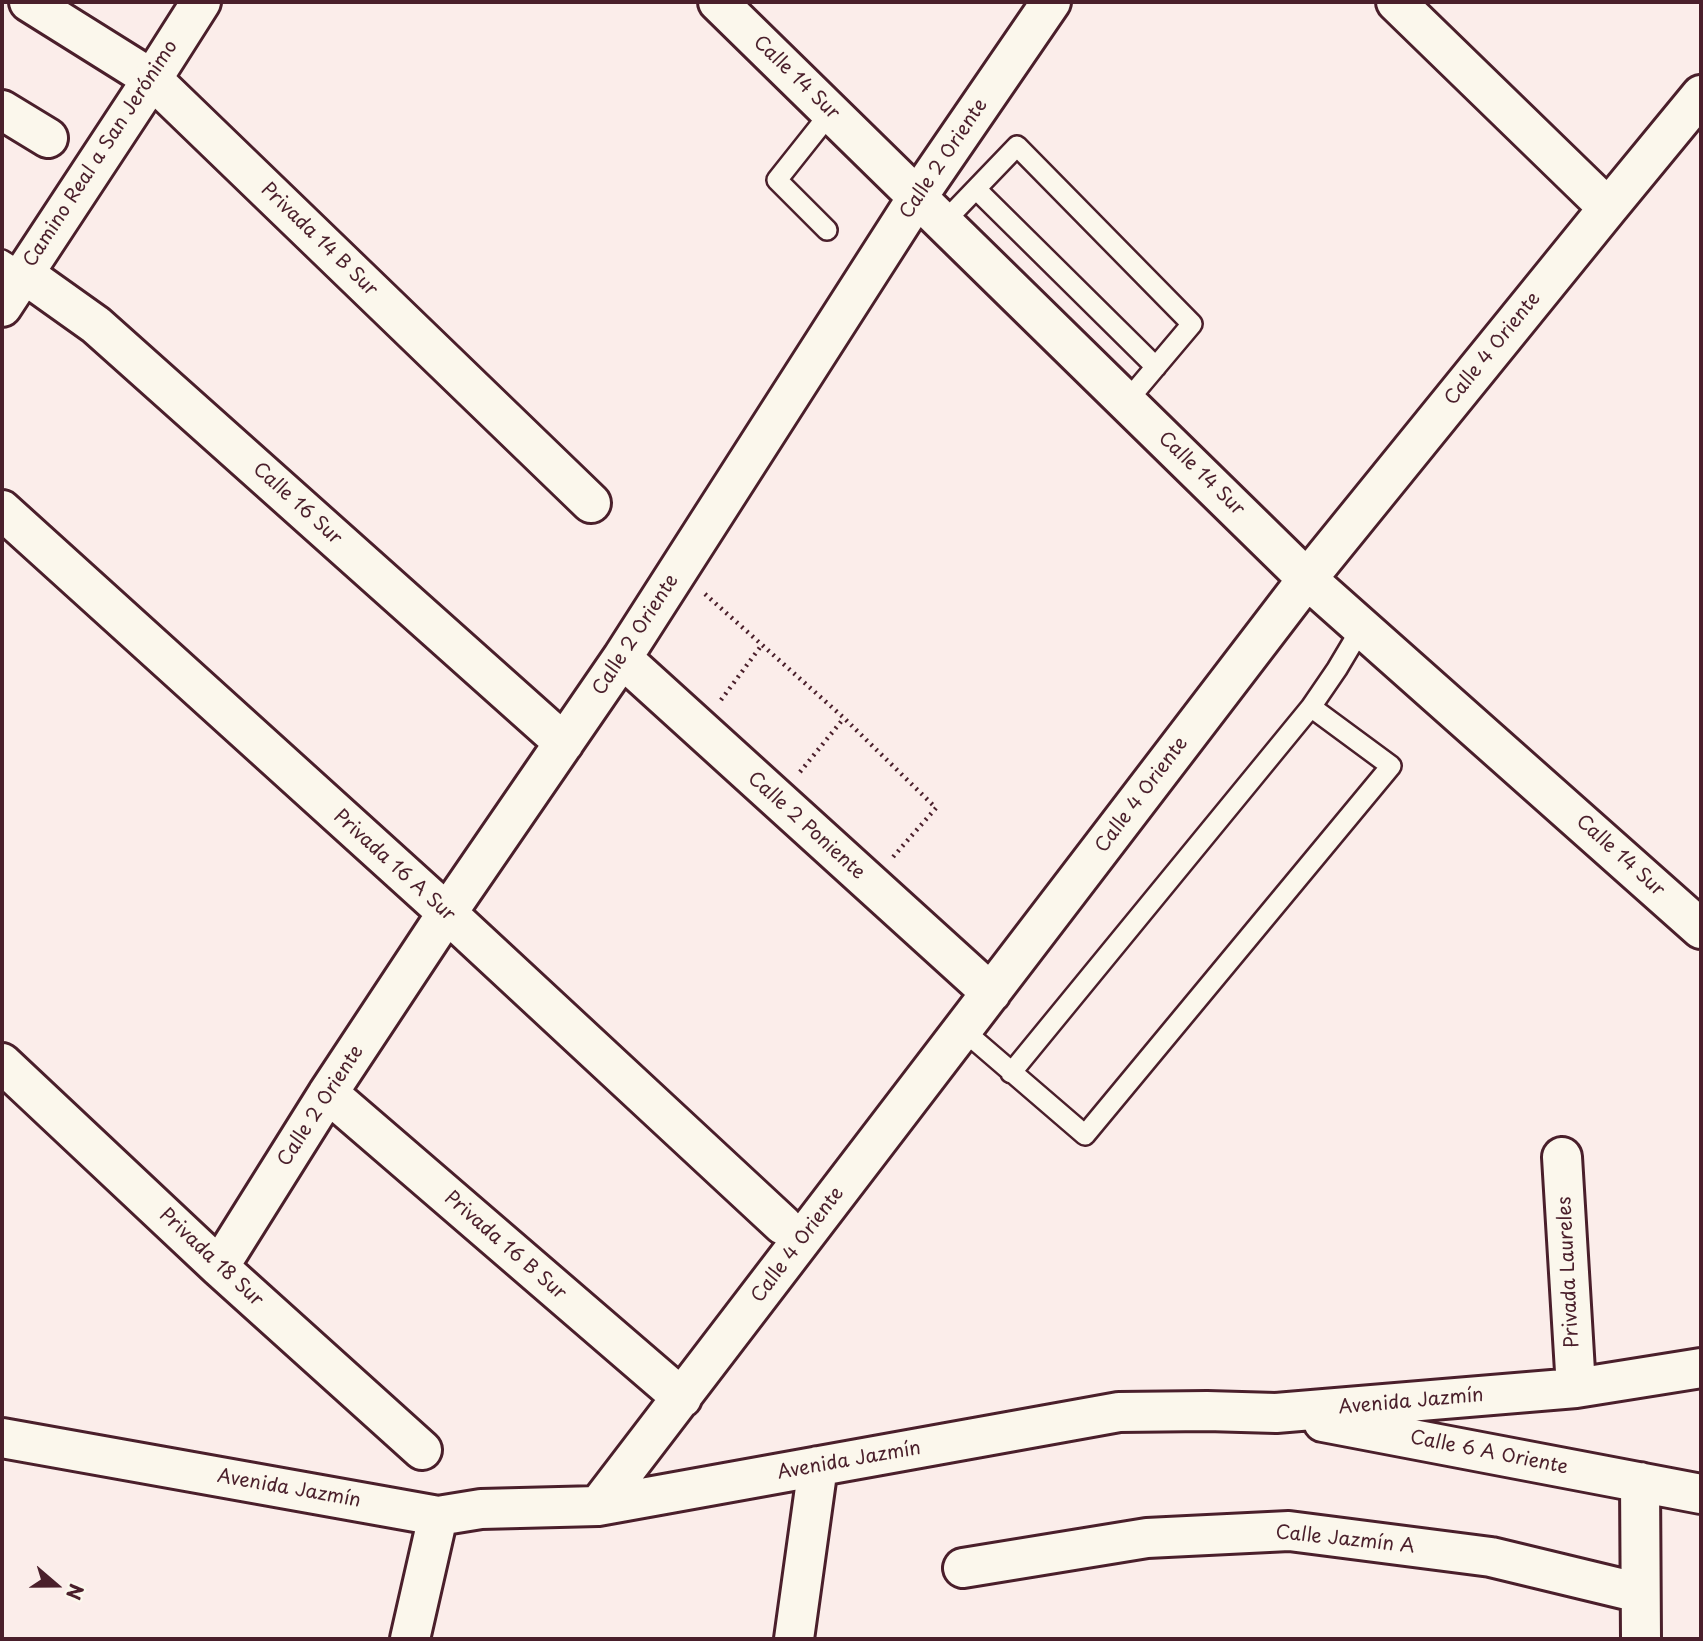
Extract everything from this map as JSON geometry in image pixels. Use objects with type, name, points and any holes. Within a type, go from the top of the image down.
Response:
[{"type":"street","name":"Privada 14 B Sur","points":[[29,2],[152,79],[591,503]]},
{"type":"street","name":"Camino Real a San Jerónimo","points":[[2,307],[12,266],[152,79],[201,2]]},
{"type":"street","name":"Calle 14 Sur","points":[[718,2],[1307,579],[1701,929]]},
{"type":"street","name":"Calle 2 Oriente","points":[[219,1267],[328,1093],[447,913],[622,658],[678,570],[931,209],[1051,2]]},
{"type":"street","points":[[1396,2],[1608,208]]},
{"type":"street","name":"Calle 4 Oriente","points":[[598,1506],[1307,579],[1701,95]]},
{"type":"street","points":[[2,110],[48,138]]},
{"type":"street","name":"Calle 16 Sur","points":[[12,266],[96,325],[564,743]]},
{"type":"street","name":"Privada 16 A Sur","points":[[2,510],[447,913],[783,1225]]},
{"type":"street","name":"Calle 2 Poniente","points":[[622,658],[991,993]]},
{"type":"street","name":"Privada 18 Sur","points":[[2,1063],[219,1267],[422,1450]]},
{"type":"street","name":"Privada 16 B Sur","points":[[328,1093],[682,1398]]},
{"type":"street","name":"Privada Laureles","points":[[1562,1157],[1576,1388]]},
{"type":"street","name":"Avenida Jazmín","points":[[2,1438],[438,1516],[481,1510],[598,1506],[1119,1412],[1276,1413],[1576,1388],[1701,1368]]},
{"type":"street","name":"Calle 6 A Oriente","points":[[1276,1413],[1701,1494]]},
{"type":"street","points":[[794,1639],[818,1466]]},
{"type":"street","points":[[1640,1482],[1641,1639]]},
{"type":"street","points":[[410,1639],[438,1516]]},
{"type":"street","name":"Calle Jazmín A","points":[[963,1567],[1147,1538],[1289,1531],[1491,1557],[1640,1593]]},
{"type":"lane","points":[[827,230],[777,180],[831,112]]},
{"type":"lane","points":[[931,209],[976,188],[1017,146],[1192,324],[1127,401]]},
{"type":"lane","points":[[976,188],[1156,367]]},
{"type":"lane","points":[[1011,1073],[1311,707],[1362,627]]},
{"type":"lane","points":[[963,1030],[1085,1135],[1391,766],[1311,707]]},
{"type":"path","points":[[678,570],[844,718],[936,807],[869,884]]},
{"type":"path","points":[[700,729],[761,646]]},
{"type":"path","points":[[778,800],[844,718]]}]
